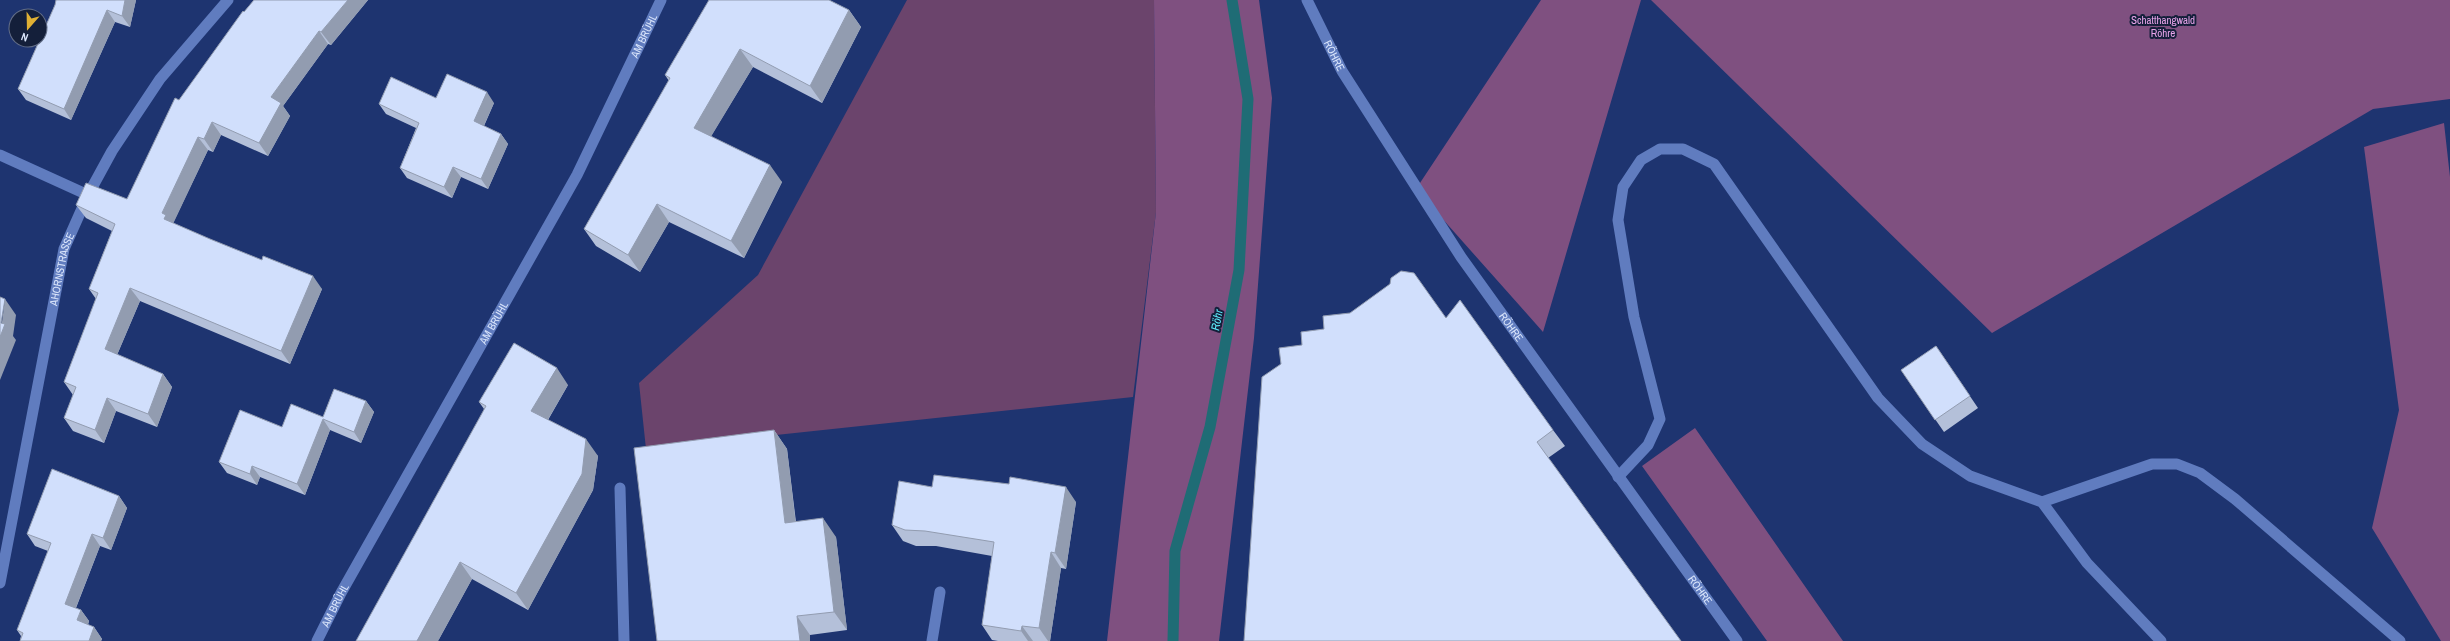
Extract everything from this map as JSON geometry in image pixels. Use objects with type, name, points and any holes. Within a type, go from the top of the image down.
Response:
[{"type":"street","name":"AHORNSTRASSE","points":[[0,583],[64,249],[88,195],[112,151],[160,80],[228,0]]},
{"type":"street","name":"AM BRÜHL","points":[[317,641],[341,593],[577,175],[661,0]]},
{"type":"street","name":"RÖHRE","points":[[1307,0],[1342,71],[1416,189],[1461,257],[1737,641]]},
{"type":"street","points":[[1618,477],[1648,445],[1660,419],[1634,317],[1618,220],[1623,187],[1641,160],[1660,149],[1683,149],[1714,164],[1878,398],[1922,444],[1970,476],[2042,502],[2088,563],[2161,641]]},
{"type":"street","points":[[0,155],[88,195]]},
{"type":"street","points":[[2042,502],[2152,464],[2177,464],[2200,473],[2235,499],[2400,641]]},
{"type":"street","points":[[620,488],[624,641]]},
{"type":"street","points":[[932,641],[940,592]]},
{"type":"shaded area","points":[[907,0],[1154,0],[1156,212],[1133,397],[646,449],[639,383],[758,275]]},
{"type":"green space","points":[[1154,0],[1259,0],[1272,98],[1254,338],[1219,641],[1107,641],[1156,212]]},
{"type":"green space","points":[[1541,0],[1641,0],[1543,332],[1416,189]]},
{"type":"green space","name":"Schatthangwald Röhre","points":[[1651,0],[2450,0],[2450,99],[2373,109],[1992,333]]},
{"type":"green space","points":[[2444,123],[2450,177],[2450,641],[2441,641],[2372,528],[2399,410],[2364,147]]},
{"type":"green space","points":[[1695,428],[1843,641],[1767,641],[1642,466]]},
{"type":"building","points":[[56,0],[125,0],[122,16],[107,10],[64,109],[18,89],[36,48],[48,48],[48,21]]},
{"type":"building","points":[[254,0],[348,0],[321,32],[319,31],[271,97],[281,103],[259,143],[212,122],[204,139],[198,137],[162,213],[166,215],[164,219],[210,239],[262,260],[263,256],[313,276],[281,351],[130,288],[105,349],[163,374],[148,414],[107,398],[95,430],[64,418],[76,387],[64,382],[98,293],[89,289],[115,224],[76,205],[86,183],[127,199],[175,98],[179,100],[243,11],[244,12]]},
{"type":"building","points":[[709,0],[829,0],[849,10],[810,86],[740,49],[694,128],[770,165],[731,241],[657,204],[628,255],[584,229],[670,78],[665,75]]},
{"type":"building","points":[[447,74],[487,92],[474,121],[501,134],[481,179],[453,167],[444,187],[400,168],[419,123],[379,104],[391,77],[436,98]]},
{"type":"building","points":[[1401,271],[1414,273],[1446,318],[1460,300],[1553,430],[1537,442],[1681,641],[1244,641],[1262,377],[1281,364],[1279,348],[1302,345],[1301,332],[1324,329],[1323,316],[1350,313],[1390,284],[1391,278]]},
{"type":"building","points":[[0,297],[5,299],[1,323],[5,324],[0,337]]},
{"type":"building","points":[[514,343],[557,368],[531,411],[586,439],[582,474],[516,593],[460,562],[417,641],[356,641],[486,406],[479,402]]},
{"type":"building","points":[[1936,346],[1970,396],[1935,420],[1901,370]]},
{"type":"building","points":[[334,389],[366,401],[354,432],[323,419],[297,484],[252,466],[250,474],[219,462],[240,410],[282,427],[291,404],[323,417]]},
{"type":"building","points":[[774,430],[785,523],[823,518],[834,612],[797,616],[800,641],[657,641],[634,448]]},
{"type":"building","points":[[52,469],[119,496],[103,538],[92,534],[65,604],[81,610],[77,620],[94,627],[89,641],[20,641],[23,633],[17,630],[51,543],[27,534]]},
{"type":"building","points":[[934,475],[1009,484],[1010,477],[1066,487],[1055,553],[1051,552],[1039,628],[1022,626],[1021,631],[982,625],[994,542],[925,531],[905,530],[892,525],[899,481],[932,487]]},
{"type":"waterway","name":"Röhr","points":[[1173,641],[1175,551],[1210,427],[1239,270],[1248,99],[1232,0]]}]
